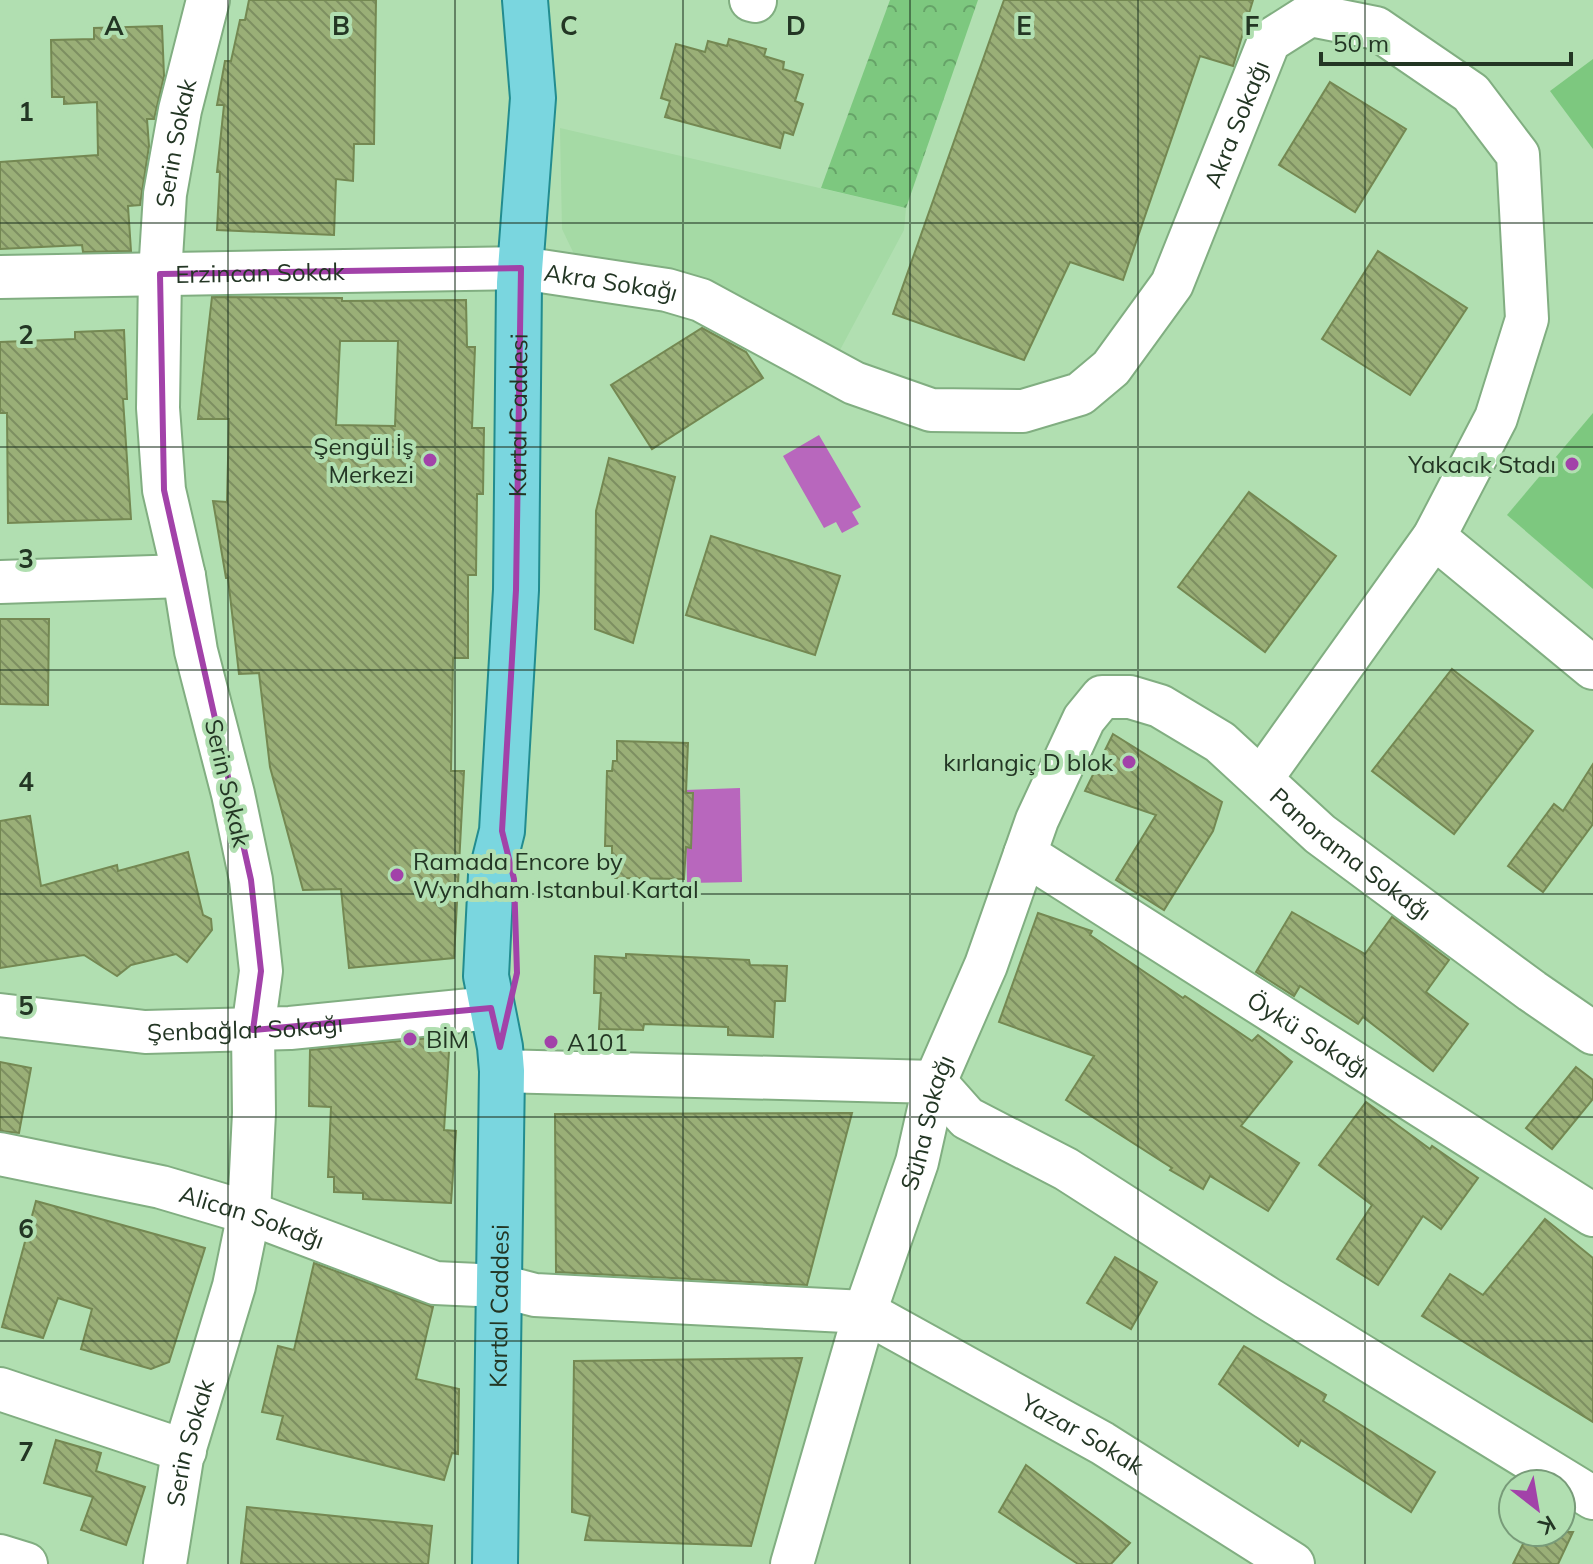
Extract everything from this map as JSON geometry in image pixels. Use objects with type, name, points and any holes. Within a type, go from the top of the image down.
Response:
[{"type":"main road","name":"Kartal Caddesi","points":[[495,1564],[500,1286],[497,1042],[517,973],[514,879],[502,831],[516,590],[521,268],[533,98],[525,0]]},
{"type":"street","name":"Serin Sokak","points":[[165,1564],[185,1451],[234,1286],[249,1213],[254,1113],[253,1030],[261,971],[251,880],[233,794],[196,651],[184,576],[164,490],[158,408],[165,194],[177,124],[208,0]]},
{"type":"street","name":"Akra Sokağı","points":[[521,268],[667,290],[701,300],[854,383],[931,410],[1023,411],[1080,394],[1111,368],[1172,284],[1269,41],[1310,15],[1376,28],[1471,93],[1518,155],[1527,319],[1496,418],[1434,537],[1261,779]]},
{"type":"street","name":"Erzincan Sokak","points":[[0,277],[521,268]]},
{"type":"street","points":[[1434,537],[1593,668]]},
{"type":"street","points":[[0,582],[184,576]]},
{"type":"street","name":"Panorama Sokağı","points":[[1102,697],[1130,697],[1160,706],[1220,742],[1320,834],[1593,1033]]},
{"type":"street","name":"Süha Sokağı","points":[[792,1564],[865,1312],[917,1162],[935,1082],[986,965],[1037,820],[1084,719],[1102,697]]},
{"type":"street","name":"Öykü Sokağı","points":[[1025,854],[1593,1215]]},
{"type":"street","name":"Şenbağlar Sokağı","points":[[0,1015],[145,1032],[253,1030],[497,1042],[935,1082]]},
{"type":"street","points":[[935,1082],[967,1118],[1066,1169],[1267,1298],[1593,1498]]},
{"type":"street","name":"Alican Sokağı","points":[[0,1154],[161,1187],[249,1213],[435,1283],[500,1286],[535,1295],[865,1312]]},
{"type":"street","name":"Yazar Sokak","points":[[865,1312],[1102,1443],[1293,1564]]},
{"type":"street","points":[[0,1389],[185,1451]]},
{"type":"street","points":[[0,1556],[26,1564]]},
{"type":"highlighted area","points":[[521,268],[516,590],[502,831],[514,879],[517,973],[500,1047],[491,1008],[253,1030],[261,971],[251,880],[164,490],[160,274]]},
{"type":"shaded area","points":[[560,128],[906,208],[904,230],[832,365],[590,266],[574,254],[562,229]]},
{"type":"shaded area","points":[[819,435],[861,507],[852,512],[859,524],[842,533],[836,522],[824,528],[783,456]]},
{"type":"shaded area","points":[[740,788],[742,882],[687,883],[685,790]]},
{"type":"green space","points":[[890,0],[978,0],[906,208],[821,188]]},
{"type":"green space","points":[[1593,59],[1593,149],[1550,91]]},
{"type":"green space","name":"Yakacık Stadı","points":[[1593,413],[1593,589],[1507,515]]},
{"type":"building","points":[[249,0],[376,0],[374,144],[354,144],[353,181],[336,179],[334,235],[217,230],[220,172],[217,172],[224,105],[217,105],[225,61],[231,61],[240,20],[245,20]]},
{"type":"building","points":[[1004,0],[1253,0],[1233,66],[1200,56],[1123,280],[1070,262],[1024,360],[893,314]]},
{"type":"building","points":[[162,26],[164,76],[154,119],[147,119],[149,146],[140,205],[128,206],[131,251],[83,252],[82,245],[0,249],[0,162],[98,155],[97,102],[64,104],[64,97],[52,97],[51,40],[94,39],[94,28]]},
{"type":"building","points":[[729,39],[766,49],[764,56],[784,62],[783,69],[803,75],[795,101],[803,104],[793,135],[784,132],[780,148],[665,117],[670,101],[661,98],[676,44],[705,52],[708,41],[727,46]]},
{"type":"building","points":[[1330,82],[1406,129],[1355,212],[1279,165]]},
{"type":"building","points":[[1378,251],[1467,308],[1410,395],[1322,339]]},
{"type":"building","points":[[212,297],[342,298],[342,301],[466,300],[467,347],[475,347],[472,428],[484,428],[483,494],[477,494],[476,575],[468,575],[468,658],[453,658],[451,771],[464,771],[454,958],[349,968],[341,889],[303,890],[270,767],[259,673],[239,674],[228,578],[213,501],[227,502],[229,419],[198,419]],"holes":[[[340,341],[398,341],[395,426],[336,425]]]},
{"type":"building","points":[[702,328],[746,352],[763,378],[652,449],[611,385]]},
{"type":"building","points":[[124,330],[127,399],[123,399],[131,519],[8,523],[7,413],[0,413],[0,342],[75,339],[75,332]]},
{"type":"building","points":[[609,458],[675,477],[633,643],[595,629],[596,511]]},
{"type":"building","points":[[1249,492],[1336,556],[1265,652],[1178,587]]},
{"type":"building","points":[[711,536],[840,576],[815,655],[686,615]]},
{"type":"building","points":[[0,619],[49,619],[48,705],[0,704]]},
{"type":"building","points":[[1452,669],[1533,731],[1454,834],[1372,771]]},
{"type":"building","points":[[1113,734],[1222,802],[1213,831],[1164,910],[1116,880],[1156,815],[1085,791]]},
{"type":"building","points":[[617,741],[688,743],[686,793],[693,793],[691,848],[686,847],[684,879],[615,878],[612,846],[605,846],[607,771],[612,771],[613,761],[617,761]]},
{"type":"building","points":[[1593,764],[1593,824],[1543,892],[1508,866],[1554,804],[1563,811]]},
{"type":"building","points":[[30,816],[41,886],[117,865],[118,871],[188,852],[203,915],[211,919],[212,930],[187,962],[176,954],[131,965],[117,976],[84,955],[0,968],[0,821]]},
{"type":"building","points":[[1292,912],[1365,954],[1392,917],[1449,960],[1426,992],[1468,1024],[1433,1071],[1363,1017],[1358,1024],[1300,986],[1294,996],[1256,972]]},
{"type":"building","points":[[1038,913],[1092,931],[1090,935],[1183,998],[1185,996],[1252,1041],[1258,1035],[1292,1062],[1241,1126],[1299,1163],[1268,1211],[1210,1176],[1203,1189],[1066,1100],[1094,1056],[999,1022]]},
{"type":"building","points":[[626,954],[749,960],[750,965],[787,966],[785,1001],[775,1001],[773,1037],[728,1035],[728,1027],[644,1024],[643,1030],[599,1029],[601,993],[594,993],[595,956],[626,958]]},
{"type":"building","points":[[450,1036],[444,1130],[456,1131],[451,1203],[363,1199],[363,1193],[334,1192],[334,1177],[328,1177],[331,1107],[309,1106],[310,1050]]},
{"type":"building","points":[[0,1062],[31,1068],[19,1133],[0,1131]]},
{"type":"building","points":[[1576,1067],[1593,1080],[1593,1099],[1552,1149],[1526,1128]]},
{"type":"building","points":[[1366,1102],[1430,1149],[1432,1146],[1478,1178],[1441,1229],[1423,1216],[1378,1285],[1337,1259],[1372,1205],[1319,1165]]},
{"type":"building","points":[[852,1113],[807,1285],[556,1272],[555,1114]]},
{"type":"building","points":[[36,1201],[205,1248],[169,1362],[151,1369],[81,1349],[92,1309],[58,1298],[43,1338],[2,1327]]},
{"type":"building","points":[[1545,1219],[1593,1258],[1593,1422],[1422,1316],[1450,1274],[1483,1295]]},
{"type":"building","points":[[1115,1257],[1157,1282],[1131,1329],[1087,1303]]},
{"type":"building","points":[[314,1263],[433,1307],[416,1379],[459,1389],[458,1454],[452,1453],[444,1480],[277,1439],[283,1416],[262,1412],[278,1346],[294,1350]]},
{"type":"building","points":[[1244,1346],[1326,1395],[1323,1401],[1435,1472],[1411,1512],[1301,1440],[1298,1446],[1219,1384]]},
{"type":"building","points":[[802,1358],[751,1546],[585,1540],[590,1516],[572,1512],[574,1361]]},
{"type":"building","points":[[56,1440],[101,1453],[96,1471],[145,1487],[126,1545],[81,1530],[93,1497],[44,1483]]},
{"type":"building","points":[[1026,1465],[1130,1543],[1111,1564],[1078,1564],[999,1512]]},
{"type":"building","points":[[247,1507],[432,1526],[428,1564],[241,1564]]},
{"type":"building","points":[[1521,1548],[1566,1548],[1558,1564],[1513,1564]]},
{"type":"place","name":"Şengül İş Merkezi","points":[[430,460]]},
{"type":"place","name":"Yakacık Stadı","points":[[1572,464]]},
{"type":"place","name":"kırlangiç D blok","points":[[1129,762]]},
{"type":"place","name":"Ramada Encore by Wyndham Istanbul Kartal","points":[[397,875]]},
{"type":"place","name":"BİM","points":[[410,1039]]},
{"type":"place","name":"A101","points":[[551,1042]]}]
